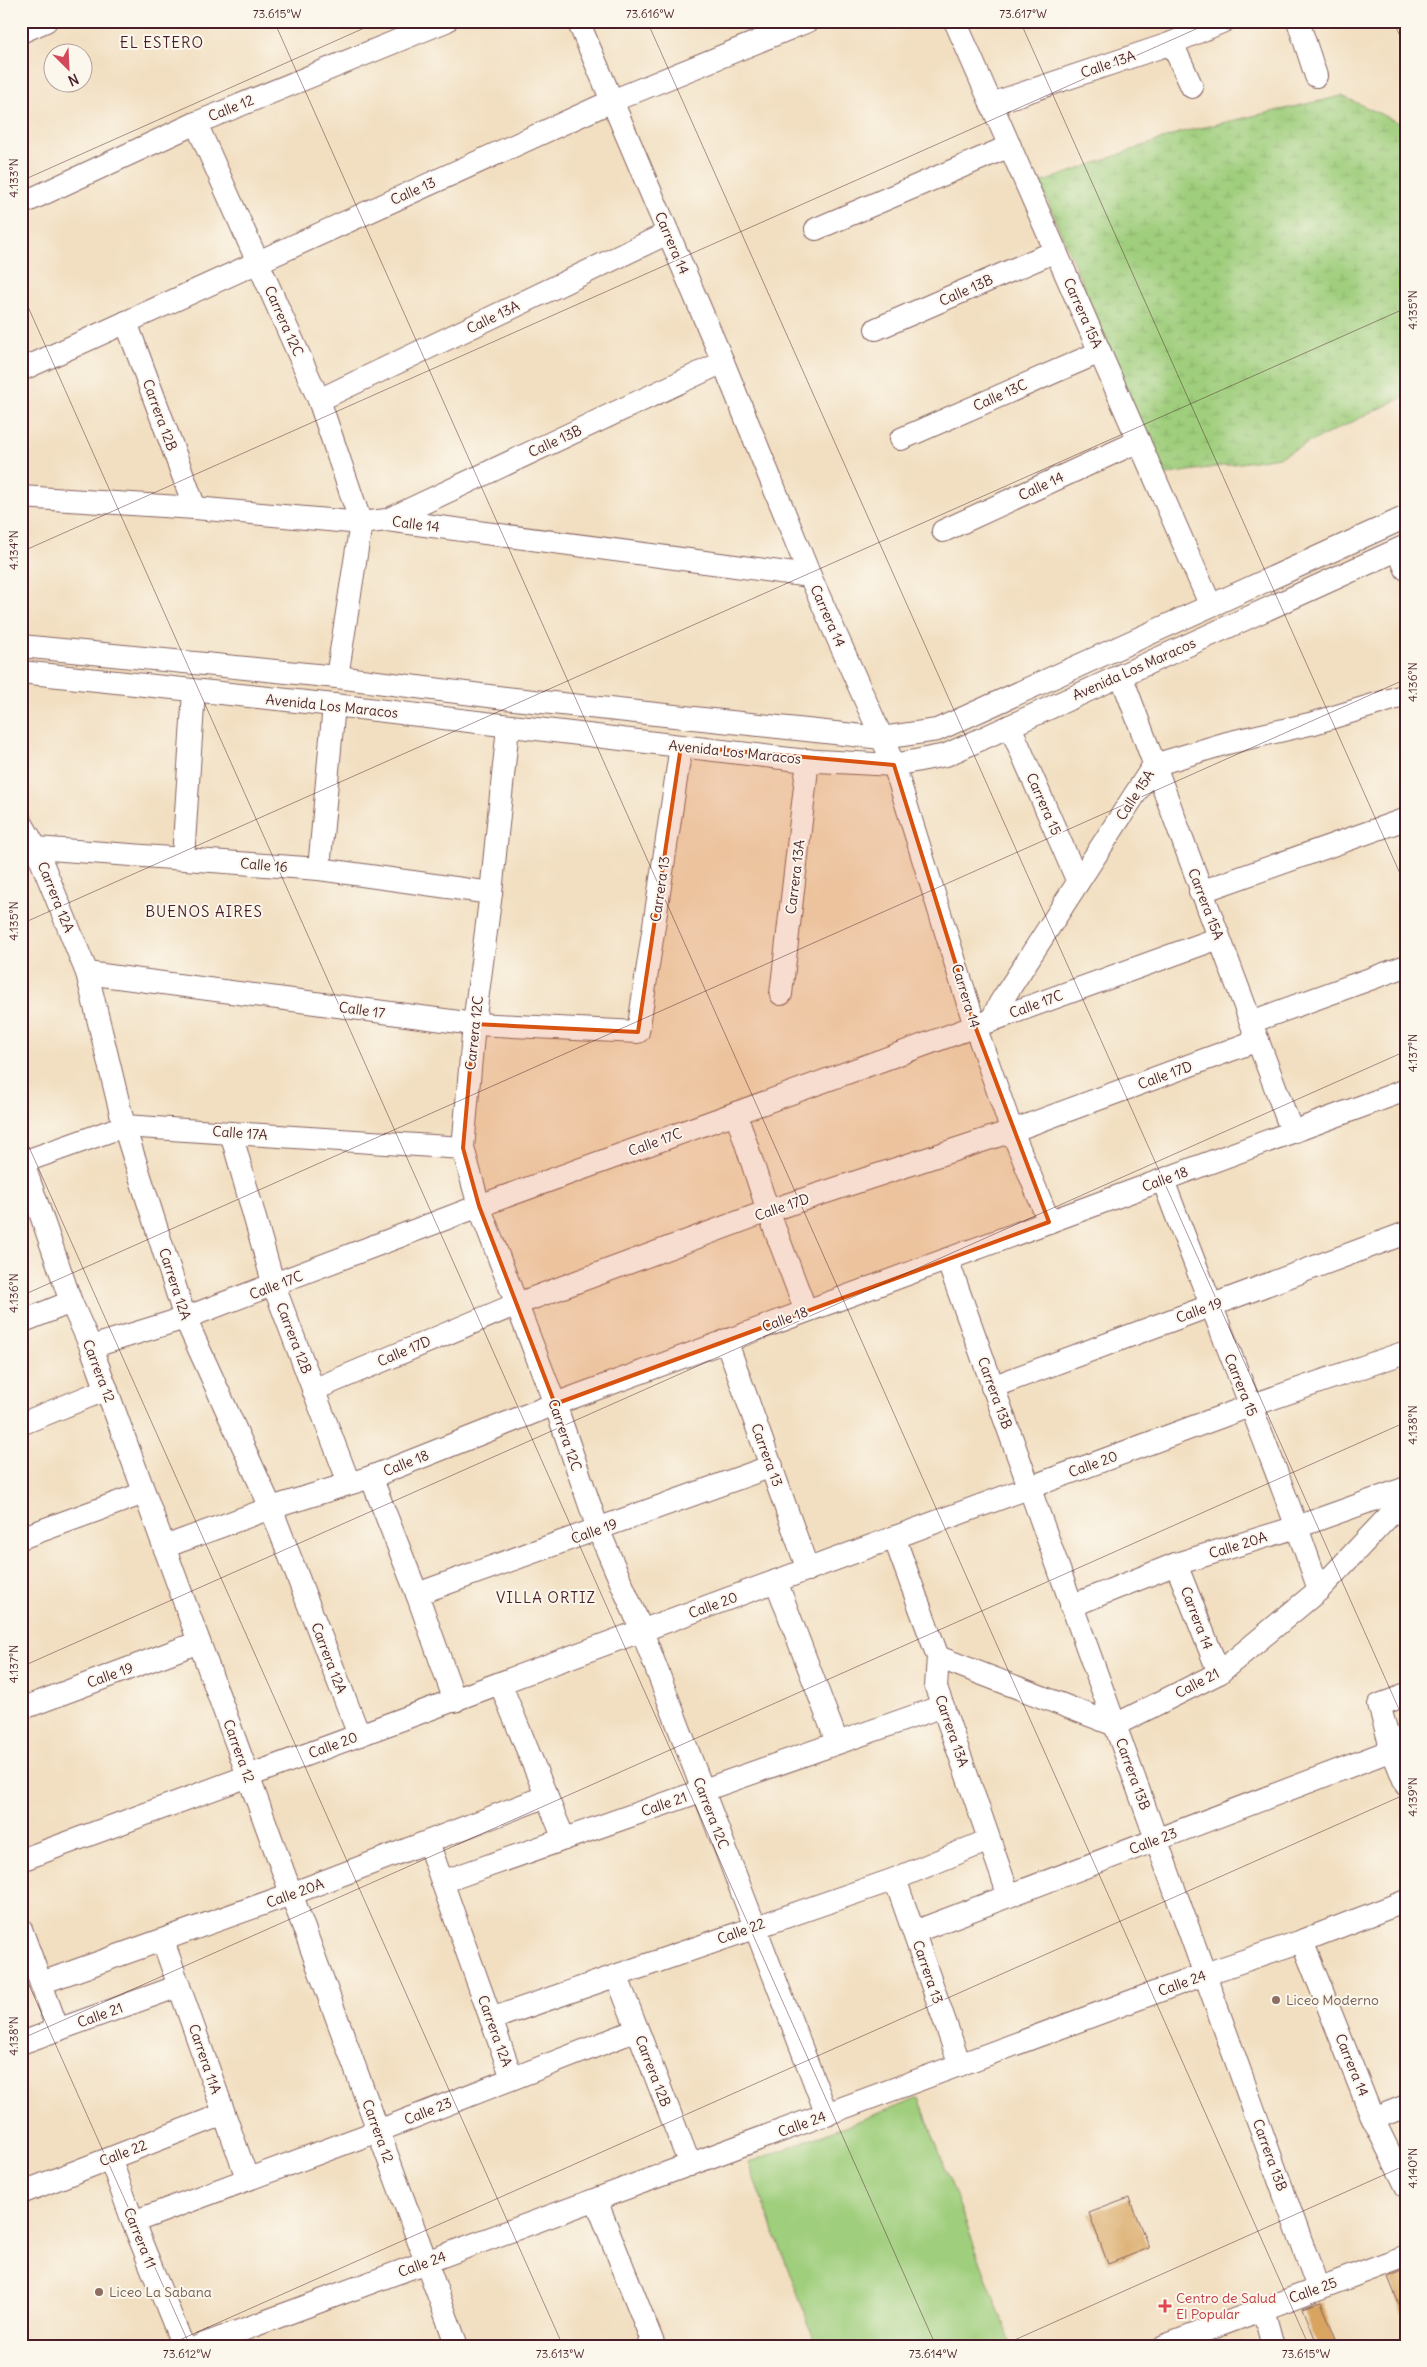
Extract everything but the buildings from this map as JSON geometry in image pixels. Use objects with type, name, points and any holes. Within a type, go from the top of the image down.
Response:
[{"type":"street","points":[[21,32],[46,21]]},
{"type":"street","name":"Calle 12","points":[[21,204],[196,122],[446,21]]},
{"type":"street","name":"Carrera 14","points":[[578,21],[723,362],[810,576],[894,765],[983,1023],[1012,1131],[1049,1222]]},
{"type":"street","name":"Calle 13","points":[[21,370],[612,101],[808,21]]},
{"type":"street","name":"Carrera 15A","points":[[955,21],[1210,604]]},
{"type":"street","name":"Calle 13A","points":[[991,104],[1172,43],[1224,21]]},
{"type":"street","points":[[1298,21],[1316,76]]},
{"type":"street","points":[[1172,43],[1192,87]]},
{"type":"street","name":"Carrera 12C","points":[[196,122],[319,400],[361,523]]},
{"type":"street","points":[[816,229],[1010,146]]},
{"type":"street","name":"Calle 13A","points":[[319,400],[668,233]]},
{"type":"street","name":"Calle 13B","points":[[876,329],[1056,251]]},
{"type":"street","name":"Carrera 12B","points":[[126,322],[195,508]]},
{"type":"street","name":"Calle 13C","points":[[901,439],[1100,352]]},
{"type":"street","name":"Calle 13B","points":[[387,520],[723,362]]},
{"type":"street","name":"Calle 14","points":[[943,530],[1139,441]]},
{"type":"street","name":"Calle 14","points":[[21,497],[195,508],[361,523],[387,520],[810,576]]},
{"type":"street","name":"Avenida Los Maracos","points":[[21,646],[337,677],[515,699],[882,738],[937,730],[1210,604],[1406,517]]},
{"type":"street","points":[[337,677],[361,523]]},
{"type":"street","name":"Avenida Los Maracos","points":[[21,672],[334,704],[508,727],[808,760],[894,765],[946,755],[1120,675],[1403,555]]},
{"type":"street","name":"Carrera 15A","points":[[1120,675],[1200,892],[1292,1132]]},
{"type":"street","points":[[182,858],[194,691]]},
{"type":"street","name":"Calle 15A","points":[[983,1023],[1000,1003],[1154,766],[1227,743],[1314,723],[1406,695]]},
{"type":"street","points":[[319,870],[334,704]]},
{"type":"street","name":"Carrera 15","points":[[1010,726],[1078,882]]},
{"type":"street","name":"Carrera 12C","points":[[508,727],[474,1024],[463,1148],[479,1206],[555,1404],[598,1529],[642,1631],[826,2115]]},
{"type":"street","name":"Carrera 13","points":[[638,1032],[681,746]]},
{"type":"street","name":"Carrera 13A","points":[[782,994],[808,760]]},
{"type":"street","points":[[1200,892],[1406,819]]},
{"type":"street","name":"Carrera 12A","points":[[21,822],[36,848],[87,973],[124,1126],[185,1318],[271,1508],[359,1735]]},
{"type":"street","name":"Calle 16","points":[[36,848],[319,870],[490,894]]},
{"type":"street","name":"Calle 17C","points":[[91,1347],[185,1318],[274,1286],[479,1206],[1219,938]]},
{"type":"street","name":"Calle 17D","points":[[313,1390],[517,1304],[768,1211],[1012,1131],[1406,966]]},
{"type":"street","name":"Calle 17","points":[[87,973],[474,1024],[638,1032]]},
{"type":"street","name":"Calle 18","points":[[164,1547],[271,1508],[371,1477],[555,1404],[726,1340],[1406,1090]]},
{"type":"street","points":[[736,1113],[768,1211],[806,1311]]},
{"type":"street","name":"Calle 17A","points":[[22,1159],[124,1126],[463,1148]]},
{"type":"street","name":"Carrera 12B","points":[[231,1132],[274,1286],[349,1483]]},
{"type":"street","name":"Carrera 12","points":[[22,1159],[29,1205],[91,1347],[457,2346]]},
{"type":"street","name":"Carrera 15","points":[[1163,1180],[1209,1306],[1298,1527],[1319,1590]]},
{"type":"street","name":"Calle 19","points":[[992,1387],[1406,1233]]},
{"type":"street","name":"Carrera 13B","points":[[947,1259],[1318,2288]]},
{"type":"street","points":[[21,1322],[71,1302]]},
{"type":"street","name":"Carrera 13","points":[[726,1340],[808,1570]]},
{"type":"street","name":"Calle 20","points":[[21,1860],[1250,1406],[1406,1352]]},
{"type":"street","points":[[21,1424],[107,1390]]},
{"type":"street","name":"Calle 19","points":[[417,1594],[772,1466]]},
{"type":"street","points":[[371,1477],[417,1594],[455,1701]]},
{"type":"street","name":"Calle 20A","points":[[1071,1606],[1176,1564],[1298,1527],[1406,1488]]},
{"type":"street","points":[[21,1538],[144,1493]]},
{"type":"street","name":"Calle 21","points":[[1115,1725],[1219,1673],[1319,1590],[1406,1498]]},
{"type":"street","name":"Carrera 13A","points":[[894,1537],[938,1657],[936,1687],[1009,1896]]},
{"type":"street","name":"Carrera 14","points":[[1176,1564],[1219,1673]]},
{"type":"street","points":[[776,1581],[837,1742]]},
{"type":"street","name":"Calle 19","points":[[21,1709],[199,1642]]},
{"type":"street","points":[[938,1657],[1115,1725]]},
{"type":"street","points":[[500,1683],[564,1839]]},
{"type":"street","points":[[1406,1694],[1379,1705],[1392,1750],[1406,1785]]},
{"type":"street","name":"Calle 21","points":[[442,1882],[943,1706]]},
{"type":"street","name":"Calle 23","points":[[914,1932],[1392,1750]]},
{"type":"street","name":"Calle 20A","points":[[41,1983],[291,1894],[547,1796]]},
{"type":"street","name":"Calle 22","points":[[491,2019],[617,1977],[754,1926],[895,1879],[989,1840]]},
{"type":"street","name":"Carrera 12A","points":[[428,1842],[512,2078]]},
{"type":"street","name":"Carrera 13","points":[[895,1879],[960,2065]]},
{"type":"street","name":"Calle 24","points":[[198,2346],[1205,1974],[1302,1941],[1406,1901]]},
{"type":"street","points":[[21,1929],[58,2030]]},
{"type":"street","name":"Carrera 11A","points":[[163,1940],[247,2178]]},
{"type":"street","name":"Carrera 14","points":[[1302,1941],[1373,2119],[1406,2186]]},
{"type":"street","name":"Carrera 12B","points":[[617,1977],[690,2165]]},
{"type":"street","name":"Calle 21","points":[[21,2043],[179,1986]]},
{"type":"street","name":"Calle 23","points":[[133,2222],[247,2178],[378,2131],[638,2030]]},
{"type":"street","points":[[1373,2119],[1406,2106]]},
{"type":"street","name":"Calle 22","points":[[21,2193],[224,2114]]},
{"type":"street","name":"Carrera 11","points":[[110,2158],[133,2222],[183,2346]]},
{"type":"street","points":[[596,2200],[650,2345]]},
{"type":"street","name":"Calle 25","points":[[1164,2346],[1406,2256]]},
{"type":"street","points":[[1263,2309],[1273,2346]]},
{"type":"highlighted area","points":[[681,746],[894,765],[975,1026],[1049,1222],[555,1404],[479,1206],[463,1148],[474,1024],[638,1032]]},
{"type":"green space","points":[[1342,96],[1406,126],[1406,396],[1279,457],[1163,475],[1040,183],[1182,132]]},
{"type":"green space","points":[[919,2098],[1012,2346],[817,2346],[748,2163]]},
{"type":"place","name":"Liceo Moderno","points":[[1276,2000]]},
{"type":"place","name":"Liceo La Sabana","points":[[99,2292]]},
{"type":"place","name":"Centro de Salud El Popular","points":[[1165,2306]]},
{"type":"district","name":"EL ESTERO","points":[[162,42]]},
{"type":"district","name":"BUENOS AIRES","points":[[204,911]]},
{"type":"district","name":"VILLA ORTIZ","points":[[546,1597]]}]
